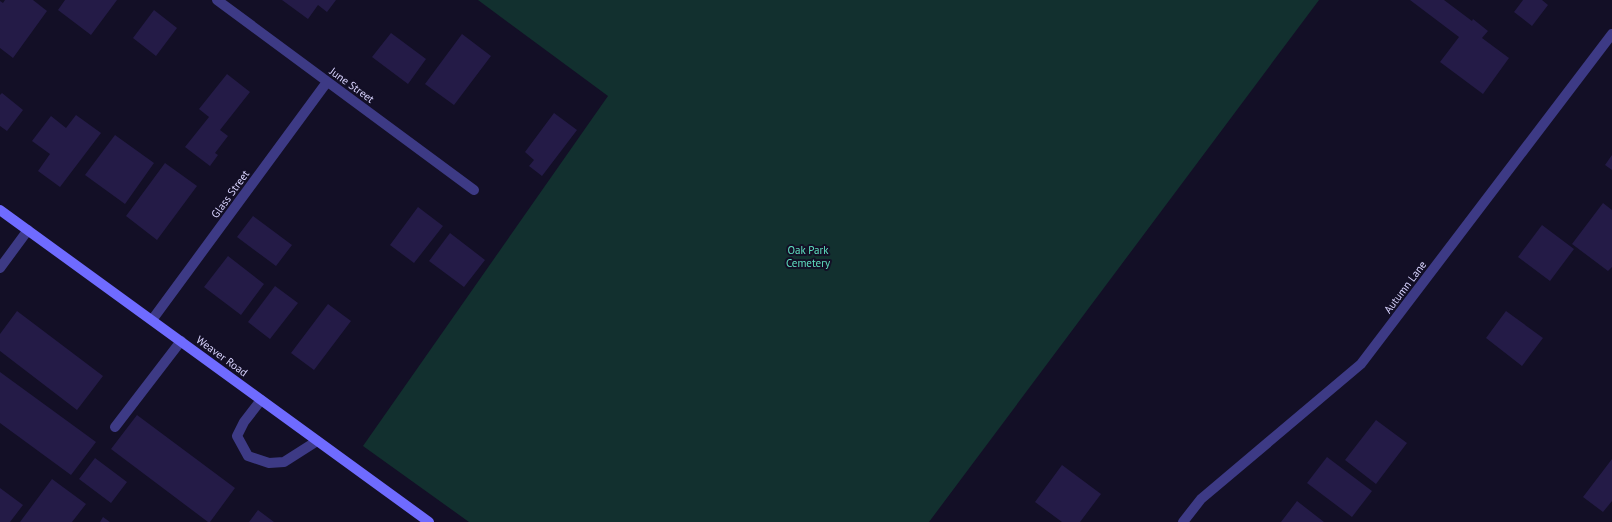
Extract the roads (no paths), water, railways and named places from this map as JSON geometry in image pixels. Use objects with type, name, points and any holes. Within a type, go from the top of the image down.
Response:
[{"type":"street","name":"June Street","points":[[217,0],[474,190]]},
{"type":"street","name":"Autumn Lane","points":[[1183,522],[1201,499],[1361,364],[1612,34]]},
{"type":"street","name":"Glass Street","points":[[152,320],[327,82]]},
{"type":"street","name":"Weaver Road","points":[[0,210],[429,522]]},
{"type":"street","points":[[0,268],[28,230]]},
{"type":"street","points":[[115,427],[181,341]]},
{"type":"street","points":[[262,400],[244,422],[237,436],[248,456],[269,464],[284,462],[317,440]]},
{"type":"park label","name":"Oak Park Cemetery","points":[[808,256]]}]
